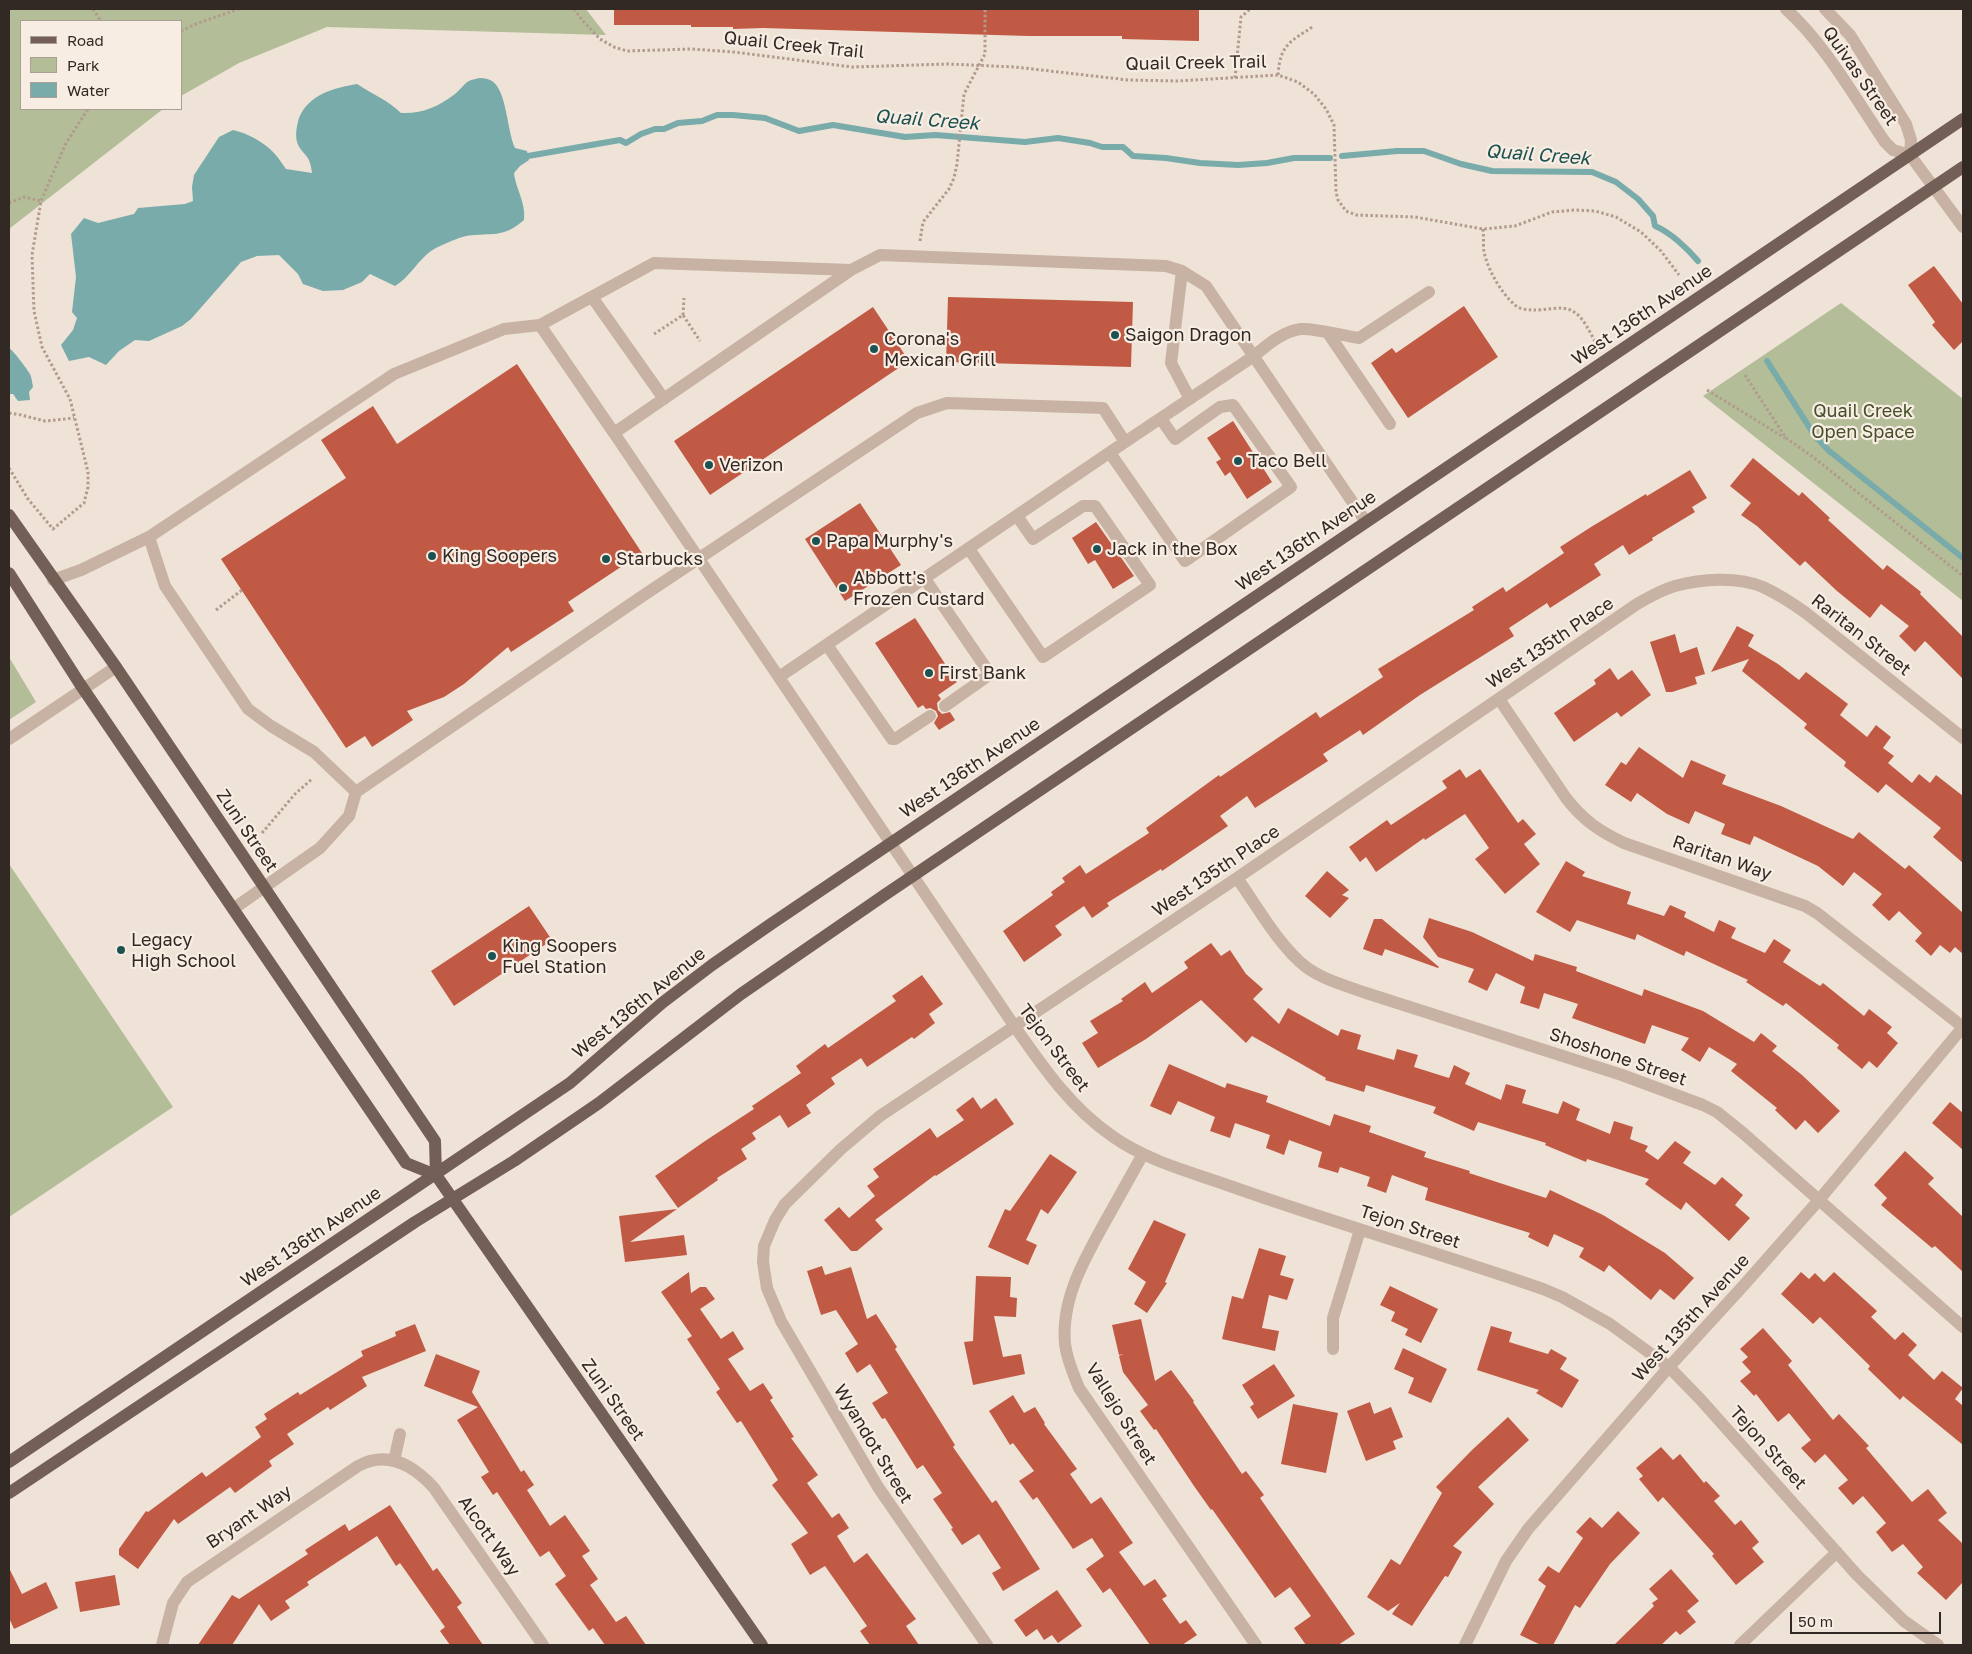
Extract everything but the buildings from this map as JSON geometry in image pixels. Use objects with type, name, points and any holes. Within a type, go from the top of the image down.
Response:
[{"type":"main road","name":"West 136th Avenue","points":[[9,1462],[570,1083],[634,1026],[712,965],[1963,119]]},
{"type":"main road","points":[[9,1493],[415,1222],[514,1161],[599,1104],[741,994],[912,876],[1963,167]]},
{"type":"main road","name":"Zuni Street","points":[[9,515],[116,667],[435,1141],[436,1175],[762,1645]]},
{"type":"main road","points":[[9,573],[83,689],[406,1163],[436,1175]]},
{"type":"street","name":"Quivas Street","points":[[1786,9],[1801,22],[1819,46],[1885,142],[1893,150],[1910,155],[1963,227]]},
{"type":"street","name":"Quivas Street","points":[[1825,9],[1850,35],[1906,124],[1911,140],[1910,155]]},
{"type":"street","points":[[614,433],[851,270],[880,256],[1166,266],[1182,271],[1206,286],[1366,522]]},
{"type":"street","points":[[53,580],[81,570],[149,537],[394,374],[504,330],[540,325],[654,263],[851,270]]},
{"type":"street","points":[[1182,271],[1171,363],[1190,399]]},
{"type":"street","points":[[780,676],[1254,356],[1272,341],[1301,329],[1359,338],[1429,292]]},
{"type":"street","points":[[592,297],[664,399]]},
{"type":"street","name":"Tejon Street","points":[[540,325],[780,676],[890,844],[1041,1065],[1078,1108],[1114,1138],[1143,1154],[1249,1193],[1480,1267],[1562,1297],[1610,1324],[1669,1367],[1701,1400],[1857,1575],[1904,1621],[1938,1645]]},
{"type":"street","points":[[1328,333],[1390,424]]},
{"type":"street","points":[[234,909],[320,848],[349,816],[356,792],[699,558],[917,413],[947,403],[1103,408],[1125,442]]},
{"type":"street","points":[[1110,453],[1184,561],[1291,487],[1233,404],[1220,407],[1175,439],[1161,419]]},
{"type":"street","points":[[969,548],[1043,657],[1150,585],[1095,506],[1083,506],[1033,539],[1017,516]]},
{"type":"street","points":[[149,537],[165,586],[248,709],[271,726],[314,752],[356,792]]},
{"type":"street","points":[[925,578],[989,675],[945,706]]},
{"type":"street","name":"West 135th Place","points":[[764,1246],[775,1220],[785,1204],[841,1149],[880,1116],[1237,878],[1637,604],[1657,593],[1682,584],[1725,580]]},
{"type":"street","name":"Raritan Street","points":[[1725,580],[1746,582],[1762,587],[1791,602],[1963,738]]},
{"type":"street","points":[[827,645],[892,739],[895,739],[930,716]]},
{"type":"street","points":[[9,739],[116,667]]},
{"type":"street","name":"Raritan Way","points":[[1499,699],[1566,798],[1578,813],[1599,831],[1624,844],[1806,906],[1963,1027]]},
{"type":"street","name":"Shoshone Street","points":[[1237,878],[1285,945],[1304,966],[1312,971],[1362,992],[1622,1075],[1704,1105],[1717,1112],[1743,1132],[1963,1327]]},
{"type":"street","name":"West 135th Avenue","points":[[1465,1645],[1506,1561],[1516,1545],[1669,1367],[1818,1200],[1963,1027]]},
{"type":"street","name":"Vallejo Street","points":[[1143,1154],[1084,1260],[1069,1298],[1066,1313],[1065,1343],[1068,1361],[1079,1388],[1256,1645]]},
{"type":"street","points":[[1333,1349],[1334,1318],[1360,1230]]},
{"type":"street","name":"Wyandot Street","points":[[764,1246],[763,1262],[767,1288],[782,1321],[878,1487],[987,1645]]},
{"type":"street","points":[[394,1461],[400,1434]]},
{"type":"street","name":"Bryant Way","points":[[162,1645],[173,1603],[187,1582],[197,1573],[368,1460],[394,1461]]},
{"type":"street","name":"Alcott Way","points":[[394,1461],[422,1474],[434,1488],[543,1645]]},
{"type":"street","points":[[1740,1645],[1838,1552]]},
{"type":"path","points":[[93,9],[100,20]]},
{"type":"path","points":[[182,30],[198,22],[238,9]]},
{"type":"path","name":"Quail Creek Trail","points":[[574,9],[600,39],[627,51],[691,49],[734,52],[852,67],[981,65],[1016,67],[1128,80],[1178,81],[1278,75],[1298,82],[1314,94],[1326,109],[1334,125],[1336,192],[1338,200],[1346,211],[1356,215],[1415,217],[1483,229],[1515,226],[1552,212],[1595,211],[1616,217],[1641,232],[1662,251],[1678,275]]},
{"type":"path","points":[[919,257],[923,222],[949,189],[954,178],[957,164],[962,101],[985,54],[986,9]]},
{"type":"path","points":[[1235,78],[1242,17],[1250,9]]},
{"type":"path","points":[[1278,75],[1282,51],[1292,40],[1314,26]]},
{"type":"path","points":[[9,468],[28,499],[53,529],[84,502],[88,487],[88,472],[70,399],[42,347],[34,311],[32,255],[41,201],[66,143],[87,110]]},
{"type":"path","points":[[9,202],[24,197],[41,201]]},
{"type":"path","points":[[1483,229],[1484,250],[1489,267],[1501,288],[1515,305],[1523,309],[1532,310],[1566,308],[1574,311],[1596,343]]},
{"type":"path","points":[[684,298],[683,315],[700,341]]},
{"type":"path","points":[[654,334],[683,315]]},
{"type":"path","points":[[1745,375],[1786,438]]},
{"type":"path","points":[[1707,390],[1786,438],[1813,457],[1963,576]]},
{"type":"path","points":[[9,413],[21,414],[45,421],[74,418]]},
{"type":"path","points":[[216,610],[242,590]]},
{"type":"path","points":[[262,833],[295,794],[312,779]]},
{"type":"green space","points":[[9,9],[586,9],[606,35],[327,27],[239,63],[182,95],[182,20],[20,20],[20,110],[162,110],[9,229]]},
{"type":"green space","name":"Quail Creek Open Space","points":[[1841,303],[1963,399],[1963,601],[1703,396]]},
{"type":"green space","points":[[9,657],[36,702],[9,720]]},
{"type":"green space","points":[[9,864],[173,1107],[9,1217]]},
{"type":"water","points":[[480,78],[491,80],[497,86],[504,102],[515,148],[527,151],[529,160],[514,173],[524,214],[524,220],[516,226],[497,234],[463,237],[438,247],[426,255],[395,286],[370,274],[362,282],[343,290],[323,291],[303,284],[298,274],[279,255],[257,256],[241,262],[191,319],[182,326],[149,341],[135,340],[119,351],[106,365],[89,357],[69,361],[61,345],[73,330],[77,318],[72,312],[76,277],[71,234],[84,218],[98,223],[134,214],[138,208],[185,204],[193,201],[192,187],[194,175],[219,137],[233,130],[265,145],[276,155],[286,169],[312,173],[310,161],[297,142],[296,133],[299,118],[309,103],[331,90],[357,84],[401,113],[409,113],[423,111],[436,106],[455,94],[468,82]]},
{"type":"water","points":[[9,348],[31,376],[33,387],[29,392],[30,400],[18,401],[13,394],[9,394]]},
{"type":"waterway","name":"Quail Creek","points":[[528,156],[620,140],[626,143],[641,134],[655,129],[664,129],[678,123],[702,121],[717,115],[733,115],[765,118],[799,131],[833,125],[905,137],[935,135],[1025,142],[1058,138],[1090,143],[1102,147],[1123,147],[1133,156],[1200,163],[1238,165],[1267,163],[1294,158],[1330,158]]},
{"type":"waterway","name":"Quail Creek","points":[[1342,156],[1397,151],[1424,151],[1461,164],[1492,171],[1592,172],[1616,182],[1638,199],[1653,216],[1655,226],[1667,232],[1698,261]]},
{"type":"waterway","name":"Quail Creek","points":[[1767,361],[1815,436],[1828,450],[1963,558]]},
{"type":"place","name":"Saigon Dragon","points":[[1115,335]]},
{"type":"place","name":"Corona's Mexican Grill","points":[[874,349]]},
{"type":"place","name":"Taco Bell","points":[[1238,461]]},
{"type":"place","name":"Verizon","points":[[709,465]]},
{"type":"place","name":"Papa Murphy's","points":[[816,541]]},
{"type":"place","name":"Jack in the Box","points":[[1097,549]]},
{"type":"place","name":"King Soopers","points":[[432,556]]},
{"type":"place","name":"Starbucks","points":[[606,559]]},
{"type":"place","name":"Abbott's Frozen Custard","points":[[843,588]]},
{"type":"place","name":"First Bank","points":[[929,673]]},
{"type":"place","name":"Legacy High School","points":[[121,950]]},
{"type":"place","name":"King Soopers Fuel Station","points":[[492,956]]}]
